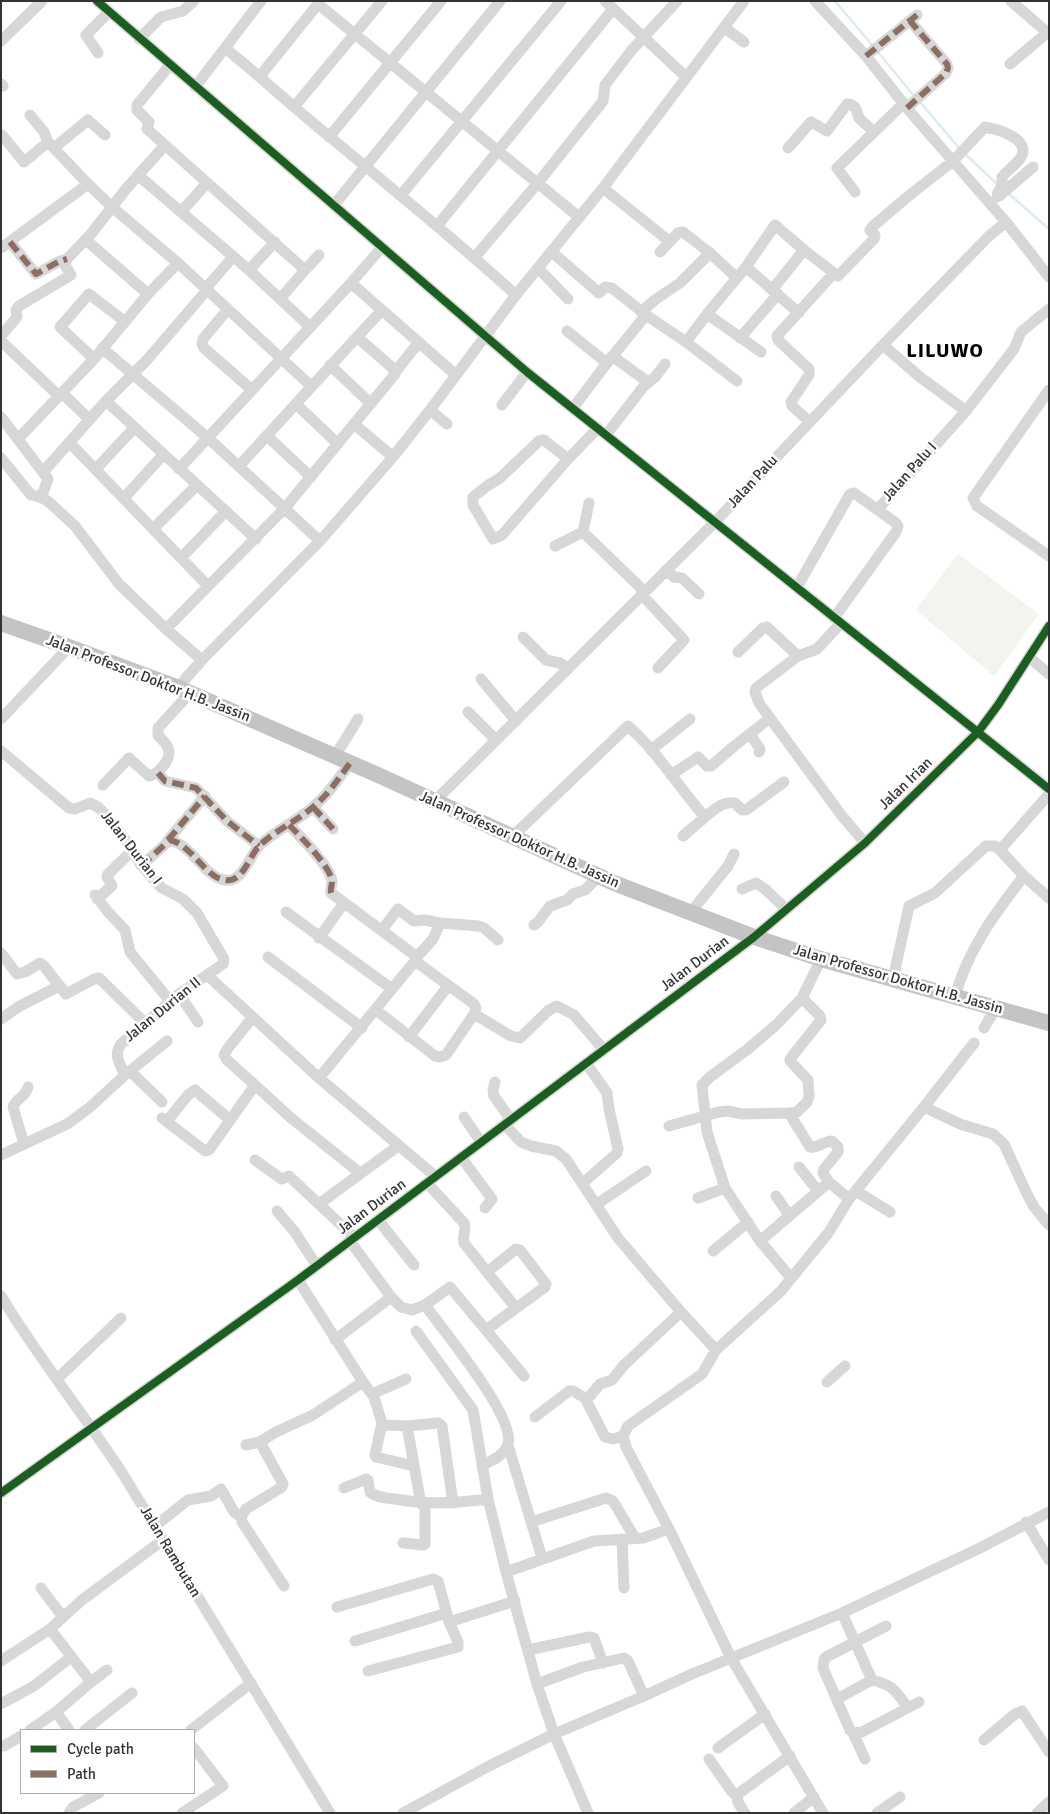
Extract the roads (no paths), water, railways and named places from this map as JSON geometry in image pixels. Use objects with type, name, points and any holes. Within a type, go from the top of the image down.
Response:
[{"type":"highway","name":"Jalan Professor Doktor H.B. Jassin","points":[[1,623],[184,691],[350,763],[598,876],[754,937],[821,959],[1049,1023]]},
{"type":"street","points":[[1,41],[42,1]]},
{"type":"street","points":[[97,1],[138,39],[527,372],[1049,789]]},
{"type":"street","points":[[138,39],[161,16],[182,11],[194,1]]},
{"type":"street","points":[[194,86],[261,1]]},
{"type":"street","points":[[294,107],[382,1]]},
{"type":"street","points":[[329,137],[442,1]]},
{"type":"street","points":[[334,206],[500,1]]},
{"type":"street","points":[[401,195],[561,1]]},
{"type":"street","points":[[475,257],[537,184],[603,101],[605,85],[631,51],[677,1]]},
{"type":"street","points":[[103,785],[129,758],[149,776],[158,773],[169,754],[168,747],[158,735],[158,728],[184,691],[186,678],[320,541],[393,457],[516,295],[603,188],[744,1]]},
{"type":"street","points":[[815,1],[868,54],[959,154],[1000,194]]},
{"type":"street","points":[[1010,64],[1048,33],[1011,1]]},
{"type":"street","points":[[260,76],[317,3],[356,33],[537,184],[580,217]]},
{"type":"street","points":[[438,226],[498,151],[609,5],[686,77]]},
{"type":"street","points":[[98,53],[86,35],[109,12]]},
{"type":"street","points":[[855,192],[837,168],[874,132],[946,73],[948,68],[913,18],[868,54]]},
{"type":"street","points":[[725,28],[744,42]]},
{"type":"street","points":[[225,48],[329,137],[475,257],[516,295]]},
{"type":"street","points":[[170,65],[136,108],[149,122],[147,129],[305,270]]},
{"type":"street","points":[[788,148],[811,122],[827,131],[847,104],[855,108],[859,118],[874,132]]},
{"type":"street","points":[[30,114],[51,145],[88,184],[112,207],[178,262],[311,386]]},
{"type":"street","points":[[2,136],[24,162],[88,120],[105,135]]},
{"type":"street","points":[[686,342],[746,267],[775,224],[833,274],[838,276],[874,239],[875,235],[870,230],[872,227],[959,154],[985,127],[1006,132],[1015,137],[1021,144],[1022,155],[1002,177],[1000,194],[1006,222],[1049,277]]},
{"type":"street","points":[[1,336],[17,317],[16,310],[18,306],[71,275],[65,265],[67,259],[86,240],[165,145]]},
{"type":"street","points":[[1000,194],[1033,167]]},
{"type":"street","points":[[139,176],[249,270],[310,327]]},
{"type":"street","points":[[181,212],[207,183]]},
{"type":"street","points":[[67,259],[36,274],[5,245],[88,184]]},
{"type":"street","points":[[603,188],[669,241]]},
{"type":"street","name":"Jalan Palu","points":[[434,802],[715,522],[975,250],[1006,222]]},
{"type":"street","points":[[660,252],[678,232],[683,232],[710,253],[737,278]]},
{"type":"street","points":[[86,240],[148,294]]},
{"type":"street","points":[[249,270],[275,242]]},
{"type":"street","points":[[179,469],[382,247]]},
{"type":"street","points":[[740,338],[804,250]]},
{"type":"street","points":[[552,252],[599,294],[605,287],[612,288],[737,382]]},
{"type":"street","points":[[573,408],[656,299],[680,283],[710,253]]},
{"type":"street","points":[[42,472],[133,374],[233,256]]},
{"type":"street","points":[[280,300],[318,256]]},
{"type":"street","points":[[18,439],[94,359],[124,321],[178,262]]},
{"type":"street","points":[[746,267],[799,312]]},
{"type":"street","points":[[538,268],[568,299]]},
{"type":"street","points":[[810,422],[792,406],[791,402],[809,375],[810,369],[778,340],[777,336],[833,274]]},
{"type":"street","points":[[350,283],[456,375]]},
{"type":"street","points":[[94,359],[60,327],[89,294],[124,321]]},
{"type":"street","name":"Jalan Palu I","points":[[797,587],[850,494],[854,493],[878,509],[966,411],[1014,348],[1021,332],[1049,309]]},
{"type":"street","points":[[228,310],[203,339],[202,344],[204,348],[252,390]]},
{"type":"street","points":[[239,466],[382,310]]},
{"type":"street","points":[[707,314],[761,352]]},
{"type":"street","points":[[567,331],[609,360],[648,382]]},
{"type":"street","points":[[357,337],[396,371]]},
{"type":"street","points":[[1,341],[89,420]]},
{"type":"street","points":[[166,629],[285,508],[372,404],[419,342]]},
{"type":"street","points":[[883,345],[920,377],[966,411]]},
{"type":"street","points":[[102,348],[208,438],[320,541]]},
{"type":"street","points":[[568,459],[544,440],[539,441],[500,478],[473,498],[473,505],[493,539],[502,535],[568,459],[602,431],[648,382],[656,376],[665,364]]},
{"type":"street","points":[[330,365],[372,404]]},
{"type":"street","points":[[502,405],[527,372]]},
{"type":"street","points":[[1049,390],[974,495],[973,501],[977,506],[1049,556]]},
{"type":"street","points":[[106,401],[256,539]]},
{"type":"street","points":[[296,404],[338,444]]},
{"type":"street","points":[[430,410],[447,424]]},
{"type":"street","points":[[1,417],[48,479],[41,498]]},
{"type":"street","points":[[354,424],[393,457]]},
{"type":"street","points":[[96,470],[134,428]]},
{"type":"street","points":[[267,436],[311,477]]},
{"type":"street","points":[[69,442],[208,586]]},
{"type":"street","points":[[124,498],[163,455]]},
{"type":"street","points":[[1,458],[31,495],[50,503],[75,526],[124,590],[202,660]]},
{"type":"street","points":[[154,528],[197,485]]},
{"type":"street","points":[[583,532],[589,503]]},
{"type":"street","points":[[865,843],[842,816],[770,718],[755,696],[755,690],[798,656],[817,649],[838,621],[898,529],[896,523],[878,509]]},
{"type":"street","points":[[182,558],[226,512]]},
{"type":"street","points":[[555,546],[583,532]]},
{"type":"street","points":[[583,532],[643,593],[684,640],[658,668]]},
{"type":"street","points":[[666,570],[674,577],[681,577],[699,594]]},
{"type":"street","name":"Jalan Irian","points":[[754,937],[865,843],[978,732],[998,705],[1049,626]]},
{"type":"street","points":[[738,652],[765,627],[770,628],[798,656]]},
{"type":"street","points":[[523,637],[546,660],[560,663],[568,669]]},
{"type":"street","points":[[1,719],[69,647]]},
{"type":"street","points":[[1028,657],[1049,674]]},
{"type":"street","points":[[482,679],[516,720]]},
{"type":"street","points":[[468,712],[496,740]]},
{"type":"street","points":[[670,775],[698,757],[707,766],[711,766],[770,718]]},
{"type":"street","points":[[334,756],[358,719]]},
{"type":"street","points":[[651,750],[690,719]]},
{"type":"street","points":[[512,837],[628,726],[641,737],[705,818]]},
{"type":"street","points":[[750,734],[760,750],[759,752]]},
{"type":"street","name":"Jalan Durian I","points":[[1,751],[69,808],[75,809],[90,804],[98,807],[133,850],[141,865],[162,888],[183,899],[204,923],[224,960],[223,964],[207,975]]},
{"type":"street","points":[[168,840],[178,843],[200,860],[214,877],[225,881],[234,879],[252,860],[259,846],[313,807],[327,793],[350,763]]},
{"type":"street","points":[[158,773],[165,781],[196,788],[227,820],[259,846]]},
{"type":"street","points":[[683,836],[722,804],[735,802],[742,810],[746,810],[784,782]]},
{"type":"street","points":[[1000,850],[1049,794]]},
{"type":"street","points":[[141,865],[168,840],[205,796]]},
{"type":"street","points":[[313,807],[333,829]]},
{"type":"street","points":[[289,825],[310,847],[327,872],[332,882],[330,892],[414,953],[416,959],[448,986],[474,1004],[476,1008],[474,1014],[443,1057],[436,1056],[376,1010]]},
{"type":"street","points":[[893,979],[908,907],[935,893],[986,846],[995,846],[1000,850],[1024,876],[1049,898]]},
{"type":"street","points":[[133,850],[108,874],[107,877],[112,886],[96,897],[126,930],[130,952],[198,1022]]},
{"type":"street","points":[[691,912],[728,866],[734,854]]},
{"type":"street","points":[[534,926],[550,906],[567,900],[573,894],[586,890],[598,876]]},
{"type":"street","points":[[955,997],[958,985],[977,942],[997,910],[1024,876]]},
{"type":"street","points":[[742,890],[756,883],[786,909]]},
{"type":"street","points":[[319,938],[344,903]]},
{"type":"street","points":[[382,930],[398,909],[414,921],[425,920],[479,926],[498,940]]},
{"type":"street","points":[[286,912],[319,938],[392,988]]},
{"type":"street","points":[[319,1078],[362,1028],[433,938],[440,923]]},
{"type":"street","name":"Jalan Durian","points":[[1,1493],[317,1266],[754,937]]},
{"type":"street","points":[[1,953],[17,974],[25,972],[40,963],[64,993],[69,994],[99,978],[145,1023]]},
{"type":"street","points":[[268,957],[362,1028]]},
{"type":"street","points":[[791,1278],[760,1241],[725,1188],[710,1144],[702,1085],[777,1024],[802,998],[821,959]]},
{"type":"street","points":[[207,975],[319,1078],[398,1146],[431,1180],[464,1223],[466,1229],[464,1243],[516,1308]]},
{"type":"street","name":"Jalan Durian II","points":[[127,1073],[118,1061],[118,1048],[174,997],[207,975]]},
{"type":"street","points":[[1,1019],[59,986]]},
{"type":"street","points":[[409,1037],[448,986]]},
{"type":"street","points":[[668,1126],[719,1112],[789,1114],[797,1112],[807,1102],[809,1096],[808,1080],[790,1059],[821,1020],[820,1016],[802,998]]},
{"type":"street","points":[[474,1014],[511,1036],[520,1038],[549,1010],[557,1006],[574,1016],[604,1050]]},
{"type":"street","points":[[984,1028],[996,1008]]},
{"type":"street","points":[[253,1017],[228,1048],[224,1055],[227,1060],[290,1118],[360,1172]]},
{"type":"street","points":[[1,1155],[68,1124],[127,1073],[167,1042]]},
{"type":"street","points":[[823,1813],[731,1658],[669,1529],[626,1447],[623,1436],[628,1426],[635,1420],[702,1374],[716,1350],[781,1292],[829,1232],[852,1195],[974,1042]]},
{"type":"street","points":[[583,1183],[618,1149],[607,1093],[586,1063]]},
{"type":"street","points":[[127,1073],[162,1102]]},
{"type":"street","points":[[495,1082],[494,1096],[520,1142],[556,1151],[566,1159],[618,1238],[716,1350]]},
{"type":"street","points":[[230,1120],[194,1090],[188,1094],[165,1120],[205,1151],[209,1150],[230,1120],[254,1085]]},
{"type":"street","points":[[24,1144],[13,1107],[16,1101],[25,1095],[28,1087]]},
{"type":"street","points":[[924,1107],[950,1120],[993,1134],[999,1139],[1004,1144],[1034,1207],[1049,1225]]},
{"type":"street","points":[[789,1114],[810,1148],[828,1141],[832,1141],[838,1147],[838,1152],[824,1169],[823,1173],[829,1182],[852,1195],[890,1212]]},
{"type":"street","points":[[464,1117],[481,1142]]},
{"type":"street","points":[[319,1204],[360,1172],[398,1146]]},
{"type":"street","points":[[461,1157],[492,1199],[485,1208]]},
{"type":"street","points":[[255,1160],[280,1178],[289,1176],[319,1204],[352,1239],[397,1304],[407,1310],[412,1310],[425,1305],[450,1286],[524,1376]]},
{"type":"street","points":[[799,1167],[818,1191]]},
{"type":"street","points":[[597,1204],[646,1171]]},
{"type":"street","points":[[760,1241],[829,1182]]},
{"type":"street","points":[[698,1198],[725,1188]]},
{"type":"street","points":[[776,1196],[789,1215]]},
{"type":"street","points":[[277,1211],[317,1266]]},
{"type":"street","points":[[378,1220],[414,1266]]},
{"type":"street","points":[[713,1251],[748,1222]]},
{"type":"street","points":[[486,1330],[546,1285],[520,1250],[514,1250],[487,1272]]},
{"type":"street","points":[[298,1280],[377,1404],[382,1423],[376,1457],[414,1466]]},
{"type":"street","name":"Jalan Rambutan","points":[[1,1296],[23,1331],[93,1428],[156,1526],[250,1684],[330,1813]]},
{"type":"street","points":[[335,1340],[391,1297]]},
{"type":"street","points":[[425,1305],[502,1414],[508,1429],[508,1445],[542,1558]]},
{"type":"street","points":[[585,1398],[590,1396],[600,1384],[614,1378],[624,1365],[681,1312]]},
{"type":"street","points":[[57,1379],[121,1318]]},
{"type":"street","points":[[416,1331],[472,1406],[488,1499],[537,1684],[554,1734],[588,1813]]},
{"type":"street","points":[[827,1382],[845,1366]]},
{"type":"street","points":[[372,1394],[406,1379]]},
{"type":"street","points":[[246,1445],[260,1442],[326,1408],[363,1382]]},
{"type":"street","points":[[535,1417],[569,1391],[574,1391],[585,1398],[605,1436],[613,1439],[623,1436]]},
{"type":"street","points":[[382,1423],[386,1425],[407,1426],[438,1423],[442,1426],[453,1503]]},
{"type":"street","points":[[403,1543],[425,1544],[423,1503],[407,1426]]},
{"type":"street","points":[[241,1517],[246,1509],[282,1487],[283,1484],[260,1442]]},
{"type":"street","points":[[482,1465],[498,1457],[508,1445]]},
{"type":"street","points":[[344,1488],[366,1479],[368,1480],[370,1492],[376,1496],[423,1503],[453,1503],[488,1499]]},
{"type":"street","points":[[156,1526],[188,1500],[211,1496],[221,1489],[234,1512],[241,1517],[242,1522],[284,1586]]},
{"type":"street","points":[[531,1522],[606,1498],[613,1500],[635,1538]]},
{"type":"street","points":[[404,1813],[489,1766],[554,1734],[692,1674],[842,1613],[980,1548],[1026,1522],[1049,1512]]},
{"type":"street","points":[[1026,1522],[1049,1560]]},
{"type":"street","points":[[506,1572],[594,1541],[643,1538],[669,1529]]},
{"type":"street","points":[[622,1539],[624,1588]]},
{"type":"street","points":[[1,1661],[50,1629],[63,1616],[121,1570],[164,1540]]},
{"type":"street","points":[[337,1607],[436,1579],[439,1585],[448,1617],[458,1642],[458,1648],[368,1671]]},
{"type":"street","points":[[41,1588],[63,1616]]},
{"type":"street","points":[[354,1641],[514,1601]]},
{"type":"street","points":[[842,1613],[872,1680]]},
{"type":"street","points":[[865,1759],[836,1699],[822,1663],[828,1656],[886,1626]]},
{"type":"street","points":[[50,1629],[91,1682]]},
{"type":"street","points":[[528,1650],[589,1637],[594,1638],[603,1663]]},
{"type":"street","points":[[1,1704],[34,1686],[71,1657]]},
{"type":"street","points":[[537,1684],[583,1667],[626,1658],[644,1696]]},
{"type":"street","points":[[31,1729],[56,1712],[108,1670]]},
{"type":"street","points":[[836,1699],[872,1680],[886,1684],[896,1690],[908,1708]]},
{"type":"street","points":[[192,1729],[250,1684]]},
{"type":"street","points":[[88,1729],[132,1693]]},
{"type":"street","points":[[853,1733],[862,1732],[919,1702]]},
{"type":"street","points":[[984,1740],[1015,1714],[1022,1711],[1049,1752]]},
{"type":"street","points":[[56,1712],[68,1729]]},
{"type":"street","points":[[718,1748],[765,1714]]},
{"type":"street","points":[[4,1746],[20,1737]]},
{"type":"street","points":[[182,1813],[222,1786],[195,1749]]},
{"type":"street","points":[[737,1796],[790,1756]]},
{"type":"street","points":[[709,1759],[732,1792],[737,1796]]},
{"type":"street","points":[[69,1813],[74,1807],[97,1794]]},
{"type":"street","points":[[737,1796],[737,1802],[745,1813]]},
{"type":"street","points":[[794,1813],[814,1797]]},
{"type":"street","points":[[877,1813],[900,1797]]},
{"type":"street","points":[[1037,1813],[1049,1802]]},
{"type":"waterway","points":[[835,1],[873,46]]},
{"type":"waterway","points":[[878,52],[914,96]]},
{"type":"waterway","points":[[920,102],[960,149]]},
{"type":"waterway","points":[[964,153],[998,185]]},
{"type":"waterway","points":[[1008,193],[1049,229]]},
{"type":"district","name":"LILUWO","points":[[945,352]]}]
